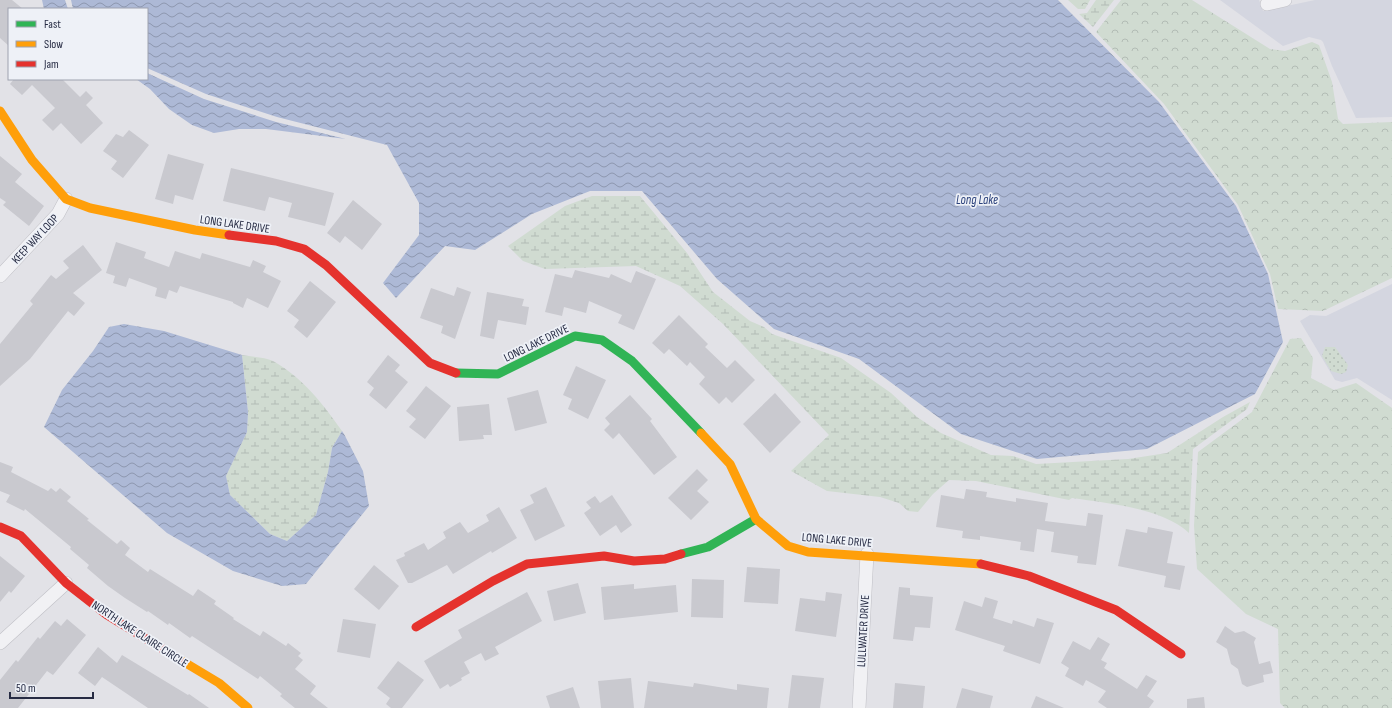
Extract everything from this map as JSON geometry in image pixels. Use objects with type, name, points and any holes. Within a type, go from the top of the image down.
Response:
[{"type":"street","points":[[1267,4],[1285,0]]},
{"type":"street","name":"LONG LAKE DRIVE","points":[[0,111],[32,160],[66,199],[90,208],[195,230],[276,241],[304,249],[326,265],[430,362],[455,373],[498,374],[575,336],[602,340],[632,361],[730,464],[756,519],[788,546],[808,552],[867,554],[978,563],[1029,576],[1116,610],[1181,654]]},
{"type":"street","name":"KEEP WAY LOOP","points":[[0,276],[58,214],[66,199]]},
{"type":"street","points":[[416,627],[493,581],[527,564],[604,556],[634,561],[665,559],[708,547],[756,519]]},
{"type":"street","name":"NORTH LAKE CLAIRE CIRCLE","points":[[0,527],[21,536],[66,583],[108,615],[219,683],[248,708]]},
{"type":"street","name":"LULLWATER DRIVE","points":[[859,708],[867,554]]},
{"type":"street","points":[[0,643],[66,583]]},
{"type":"shaded area","points":[[1220,0],[1259,0],[1263,11],[1315,0],[1392,0],[1392,117],[1356,118],[1321,40],[1309,37],[1283,46]]},
{"type":"shaded area","points":[[1392,284],[1392,400],[1357,378],[1342,382],[1335,380],[1300,321],[1310,315],[1326,316]]},
{"type":"green space","points":[[1068,0],[1090,0],[1085,9],[1078,9]]},
{"type":"green space","points":[[1096,0],[1114,0],[1093,27],[1079,14],[1087,13]]},
{"type":"green space","points":[[1121,0],[1192,0],[1270,49],[1285,51],[1312,42],[1319,45],[1332,82],[1338,119],[1343,124],[1392,122],[1392,278],[1323,311],[1278,309],[1270,274],[1238,205],[1164,104],[1096,32]]},
{"type":"green space","points":[[592,196],[640,196],[687,253],[713,292],[750,321],[764,327],[772,334],[841,358],[891,393],[917,417],[941,433],[991,455],[1013,456],[1036,464],[1128,459],[1167,453],[1223,417],[1250,402],[1247,409],[1193,449],[1189,533],[1165,518],[1134,508],[1072,498],[1069,500],[976,481],[949,480],[933,494],[918,512],[908,511],[899,503],[880,497],[827,491],[791,471],[829,435],[723,324],[680,286],[636,266],[545,269],[523,261],[508,246],[565,206]]},
{"type":"green space","points":[[1301,338],[1313,358],[1311,378],[1334,390],[1356,383],[1392,408],[1392,708],[1285,708],[1280,703],[1278,629],[1246,614],[1197,569],[1194,526],[1198,452],[1252,412],[1290,339]]},
{"type":"green space","points":[[1325,347],[1335,347],[1348,365],[1346,372],[1341,374],[1331,371],[1322,356]]},
{"type":"green space","points":[[242,355],[273,361],[294,375],[320,401],[342,431],[332,448],[328,472],[316,515],[287,541],[270,534],[230,495],[226,476],[247,432],[248,411]]},
{"type":"water","points":[[42,0],[65,0],[68,8],[44,8]]},
{"type":"water","name":"Long Lake","points":[[71,0],[1058,0],[1159,102],[1236,206],[1268,274],[1283,342],[1255,394],[1147,449],[1037,459],[961,434],[859,359],[774,329],[717,279],[642,191],[590,191],[532,214],[475,250],[445,246],[396,298],[383,283],[419,235],[419,203],[387,145],[277,117],[206,94],[148,68],[148,8],[73,8]]},
{"type":"water","points":[[148,73],[204,99],[276,122],[346,139],[266,129],[239,129],[214,133],[192,125],[169,109],[150,89],[137,80],[148,80]]},
{"type":"water","points":[[124,324],[164,331],[242,355],[248,412],[247,432],[226,476],[230,495],[270,534],[287,541],[316,515],[328,472],[332,448],[342,431],[363,471],[369,506],[306,584],[282,586],[233,571],[167,533],[44,427],[62,390],[93,351],[109,327]]},
{"type":"building","points":[[0,0],[12,0],[22,8],[8,8],[8,45],[0,38]]},
{"type":"building","points":[[13,80],[63,80],[80,97],[86,91],[93,98],[86,105],[103,123],[81,144],[61,123],[53,131],[42,120],[55,108],[32,85],[22,95],[10,84]]},
{"type":"building","points":[[129,130],[149,145],[123,178],[111,169],[117,161],[103,151],[116,134],[123,137]]},
{"type":"building","points":[[168,154],[204,164],[193,200],[175,195],[173,204],[155,199]]},
{"type":"building","points":[[0,156],[22,174],[15,182],[44,206],[29,226],[3,205],[6,202],[0,198]]},
{"type":"building","points":[[231,168],[334,193],[325,226],[288,217],[292,203],[269,197],[265,211],[223,201]]},
{"type":"building","points":[[353,200],[382,224],[362,250],[345,236],[340,243],[327,233]]},
{"type":"building","points":[[116,242],[146,252],[144,258],[169,267],[175,251],[200,259],[202,253],[250,267],[253,260],[266,266],[263,272],[281,281],[268,308],[247,298],[243,308],[233,302],[180,286],[177,293],[169,290],[166,299],[155,296],[157,288],[129,278],[126,287],[113,283],[115,276],[106,273]]},
{"type":"building","points":[[83,245],[102,270],[73,293],[85,303],[74,316],[68,311],[30,359],[0,386],[0,344],[33,304],[30,301],[51,275],[56,279],[69,268],[63,261]]},
{"type":"building","points":[[575,270],[609,278],[611,274],[631,283],[636,271],[656,279],[634,330],[618,323],[622,315],[589,301],[586,313],[564,307],[562,316],[545,312],[555,274],[572,278]]},
{"type":"building","points":[[310,281],[336,302],[307,338],[294,327],[299,320],[287,311]]},
{"type":"building","points":[[457,287],[471,292],[455,339],[441,333],[443,326],[420,318],[431,288],[454,296]]},
{"type":"building","points":[[487,292],[524,299],[522,306],[529,307],[526,325],[498,320],[494,339],[480,336]]},
{"type":"building","points":[[679,315],[708,344],[705,347],[727,368],[735,360],[755,380],[732,403],[726,397],[719,404],[699,384],[705,377],[690,362],[687,366],[669,349],[664,354],[652,343]]},
{"type":"building","points":[[388,355],[400,365],[395,371],[408,382],[386,409],[369,395],[374,388],[367,382]]},
{"type":"building","points":[[576,366],[606,380],[588,419],[568,409],[572,399],[563,395]]},
{"type":"building","points":[[426,386],[451,406],[425,439],[409,427],[416,419],[406,411]]},
{"type":"building","points":[[538,390],[547,423],[515,431],[507,398]]},
{"type":"building","points":[[775,393],[801,422],[770,453],[743,424]]},
{"type":"building","points":[[630,395],[652,419],[650,421],[677,457],[654,475],[619,433],[613,439],[604,430],[610,424],[605,418]]},
{"type":"building","points":[[489,404],[492,435],[483,435],[484,439],[459,441],[457,407]]},
{"type":"building","points":[[0,462],[13,467],[11,472],[48,491],[51,488],[56,492],[60,488],[71,497],[67,501],[89,519],[87,520],[117,544],[121,540],[130,548],[125,555],[148,572],[150,569],[193,596],[198,589],[216,601],[214,604],[234,618],[233,619],[260,636],[263,631],[286,646],[288,643],[301,653],[298,656],[303,660],[295,669],[316,686],[310,694],[328,708],[295,708],[280,696],[282,694],[260,676],[258,679],[192,636],[190,638],[169,623],[168,625],[108,586],[87,568],[89,565],[70,549],[71,547],[25,509],[24,511],[6,502],[10,495],[0,491]]},
{"type":"building","points":[[697,469],[708,480],[697,491],[709,502],[691,520],[668,498]]},
{"type":"building","points":[[546,487],[565,526],[535,541],[520,510],[534,503],[530,495]]},
{"type":"building","points":[[966,489],[987,492],[986,497],[1016,502],[1016,498],[1048,503],[1045,521],[1086,526],[1088,513],[1103,515],[1096,565],[1077,563],[1078,556],[1051,552],[1054,532],[1037,529],[1034,552],[1020,550],[1021,542],[980,536],[980,540],[962,538],[963,531],[936,527],[941,495],[964,499]]},
{"type":"building","points":[[612,495],[632,525],[621,533],[616,525],[600,536],[584,513],[591,508],[586,502],[595,496],[600,503]]},
{"type":"building","points":[[499,507],[517,538],[492,553],[491,551],[453,574],[447,565],[412,583],[408,583],[396,560],[405,556],[404,553],[424,543],[428,550],[446,538],[443,532],[460,522],[468,533],[489,521],[486,515]]},
{"type":"building","points":[[1148,527],[1173,532],[1167,563],[1185,566],[1180,590],[1164,587],[1166,576],[1118,566],[1126,529],[1147,533]]},
{"type":"building","points":[[0,556],[25,576],[11,593],[9,591],[0,602]]},
{"type":"building","points":[[374,565],[399,586],[379,610],[354,589]]},
{"type":"building","points":[[747,567],[780,569],[778,604],[744,602]]},
{"type":"building","points":[[692,579],[724,580],[723,618],[691,617]]},
{"type":"building","points":[[578,583],[586,613],[554,621],[547,591]]},
{"type":"building","points":[[634,584],[634,589],[676,585],[678,612],[604,620],[601,587]]},
{"type":"building","points":[[899,587],[910,588],[910,595],[933,597],[930,628],[915,627],[913,641],[893,639]]},
{"type":"building","points":[[527,592],[542,621],[495,647],[499,654],[485,661],[481,653],[464,662],[470,673],[450,687],[448,684],[440,689],[424,661],[462,638],[458,630]]},
{"type":"building","points":[[826,592],[842,594],[836,637],[795,631],[800,598],[825,601]]},
{"type":"building","points":[[985,597],[998,601],[993,618],[1012,624],[1013,620],[1034,627],[1037,618],[1054,623],[1040,664],[1003,651],[1005,646],[955,630],[964,601],[982,607]]},
{"type":"building","points":[[67,619],[86,635],[53,675],[47,671],[18,708],[0,708],[0,680],[16,660],[18,662],[38,637],[40,639],[55,621],[61,626]]},
{"type":"building","points":[[343,619],[376,624],[370,658],[337,652]]},
{"type":"building","points":[[1225,626],[1235,633],[1244,631],[1256,638],[1254,642],[1259,664],[1270,661],[1273,673],[1263,675],[1264,682],[1247,687],[1242,684],[1238,669],[1231,664],[1227,649],[1216,642]]},
{"type":"building","points":[[1098,637],[1110,644],[1101,660],[1107,663],[1104,668],[1137,689],[1146,675],[1157,681],[1147,696],[1154,701],[1149,708],[1107,708],[1098,702],[1106,691],[1086,680],[1083,686],[1065,676],[1069,668],[1061,663],[1073,641],[1090,650]]},
{"type":"building","points":[[98,647],[117,663],[122,655],[188,695],[189,694],[209,708],[148,708],[102,677],[95,686],[78,673]]},
{"type":"building","points":[[398,661],[424,680],[402,708],[391,708],[386,704],[390,698],[377,688]]},
{"type":"building","points":[[792,675],[824,678],[820,708],[788,708]]},
{"type":"building","points":[[631,678],[634,708],[601,708],[598,681]]},
{"type":"building","points":[[648,681],[693,687],[694,683],[737,690],[737,684],[769,688],[767,708],[644,708]]},
{"type":"building","points":[[895,683],[925,686],[923,708],[893,708]]},
{"type":"building","points":[[573,687],[580,708],[550,708],[546,696]]},
{"type":"building","points":[[962,688],[993,696],[990,708],[956,708]]},
{"type":"building","points":[[1036,696],[1064,708],[1031,708]]},
{"type":"building","points":[[1204,697],[1205,708],[1187,708],[1187,699]]},
{"type":"traffic: fast","points":[[456,373],[498,374],[575,336],[602,340],[632,361],[701,433]]},
{"type":"traffic: fast","points":[[681,554],[708,547],[756,519]]},
{"type":"traffic: slow","points":[[0,111],[32,160],[66,199],[90,208],[195,230],[229,235]]},
{"type":"traffic: slow","points":[[701,433],[730,464],[756,519],[788,546],[808,552],[981,564]]},
{"type":"traffic: slow","points":[[179,659],[219,683],[248,708]]},
{"type":"traffic: jam","points":[[229,235],[276,241],[304,249],[326,265],[430,363],[456,373]]},
{"type":"traffic: jam","points":[[0,527],[21,536],[66,583],[107,615],[179,659]]},
{"type":"traffic: jam","points":[[416,627],[493,581],[527,564],[604,556],[634,561],[665,559],[681,554]]},
{"type":"traffic: jam","points":[[981,564],[1029,576],[1116,610],[1181,654]]}]
